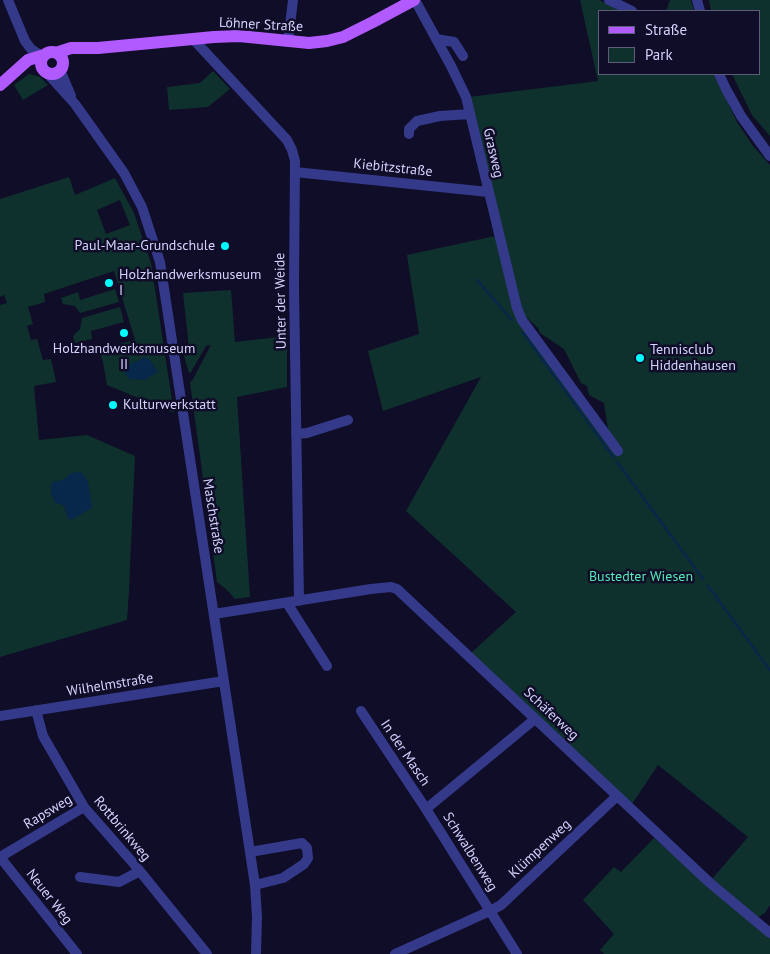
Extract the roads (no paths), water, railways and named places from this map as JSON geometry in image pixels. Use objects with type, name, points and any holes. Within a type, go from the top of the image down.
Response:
[{"type":"main road","name":"Löhner Straße","points":[[2,84],[30,67],[98,48],[239,36],[288,42],[328,41],[343,37],[414,0]]},
{"type":"street","name":"Maschstraße","points":[[8,0],[25,41],[31,49],[50,62],[75,104],[124,174],[144,214],[160,262],[250,852],[257,917],[256,954]]},
{"type":"street","points":[[288,42],[293,0]]},
{"type":"street","name":"Grasweg","points":[[414,0],[466,97],[517,308],[522,320],[618,451]]},
{"type":"street","points":[[609,0],[630,10]]},
{"type":"street","points":[[436,39],[454,42],[462,56]]},
{"type":"street","name":"Unter der Weide","points":[[194,40],[287,140],[294,156],[299,601]]},
{"type":"street","points":[[720,75],[741,116],[770,156]]},
{"type":"street","points":[[409,134],[409,129],[417,122],[440,116],[470,114]]},
{"type":"street","name":"Kiebitzstraße","points":[[295,172],[488,192]]},
{"type":"street","points":[[296,434],[307,433],[348,420]]},
{"type":"street","name":"Schäferweg","points":[[214,614],[371,589],[391,587],[397,589],[710,883],[770,933]]},
{"type":"street","points":[[287,603],[327,666]]},
{"type":"street","name":"Wilhelmstraße","points":[[0,716],[224,681]]},
{"type":"street","name":"Rottbrinkweg","points":[[36,710],[43,736],[84,807],[140,871],[207,954]]},
{"type":"street","name":"In der Masch","points":[[361,711],[426,809]]},
{"type":"street","name":"Schwalbenweg","points":[[517,954],[426,809],[535,719]]},
{"type":"street","name":"Klümpenweg","points":[[395,954],[501,905],[617,796]]},
{"type":"street","name":"Rapsweg","points":[[0,857],[84,807]]},
{"type":"street","points":[[250,852],[302,843],[307,848],[308,858],[304,864],[282,878],[254,884]]},
{"type":"street","name":"Neuer Weg","points":[[0,857],[77,954]]},
{"type":"street","points":[[80,876],[119,882],[140,871]]},
{"type":"water","points":[[145,357],[150,360],[158,372],[145,380],[129,379],[125,374],[125,367]]},
{"type":"water","points":[[81,472],[88,481],[92,508],[71,520],[68,518],[64,506],[54,501],[51,486],[53,482],[63,480],[71,473]]},
{"type":"waterway","points":[[477,280],[512,320]]},
{"type":"waterway","points":[[523,333],[614,458]]},
{"type":"waterway","points":[[617,462],[703,579]]},
{"type":"waterway","points":[[708,586],[770,670]]},
{"type":"place","name":"Paul-Maar-Grundschule","points":[[225,246]]},
{"type":"place","name":"Holzhandwerksmuseum I","points":[[109,283]]},
{"type":"place","name":"Holzhandwerksmuseum II","points":[[124,333]]},
{"type":"place","name":"Tennisclub Hiddenhausen","points":[[640,358]]},
{"type":"place","name":"Kulturwerkstatt","points":[[113,405]]},
{"type":"park label","name":"Bustedter Wiesen","points":[[641,577]]}]
